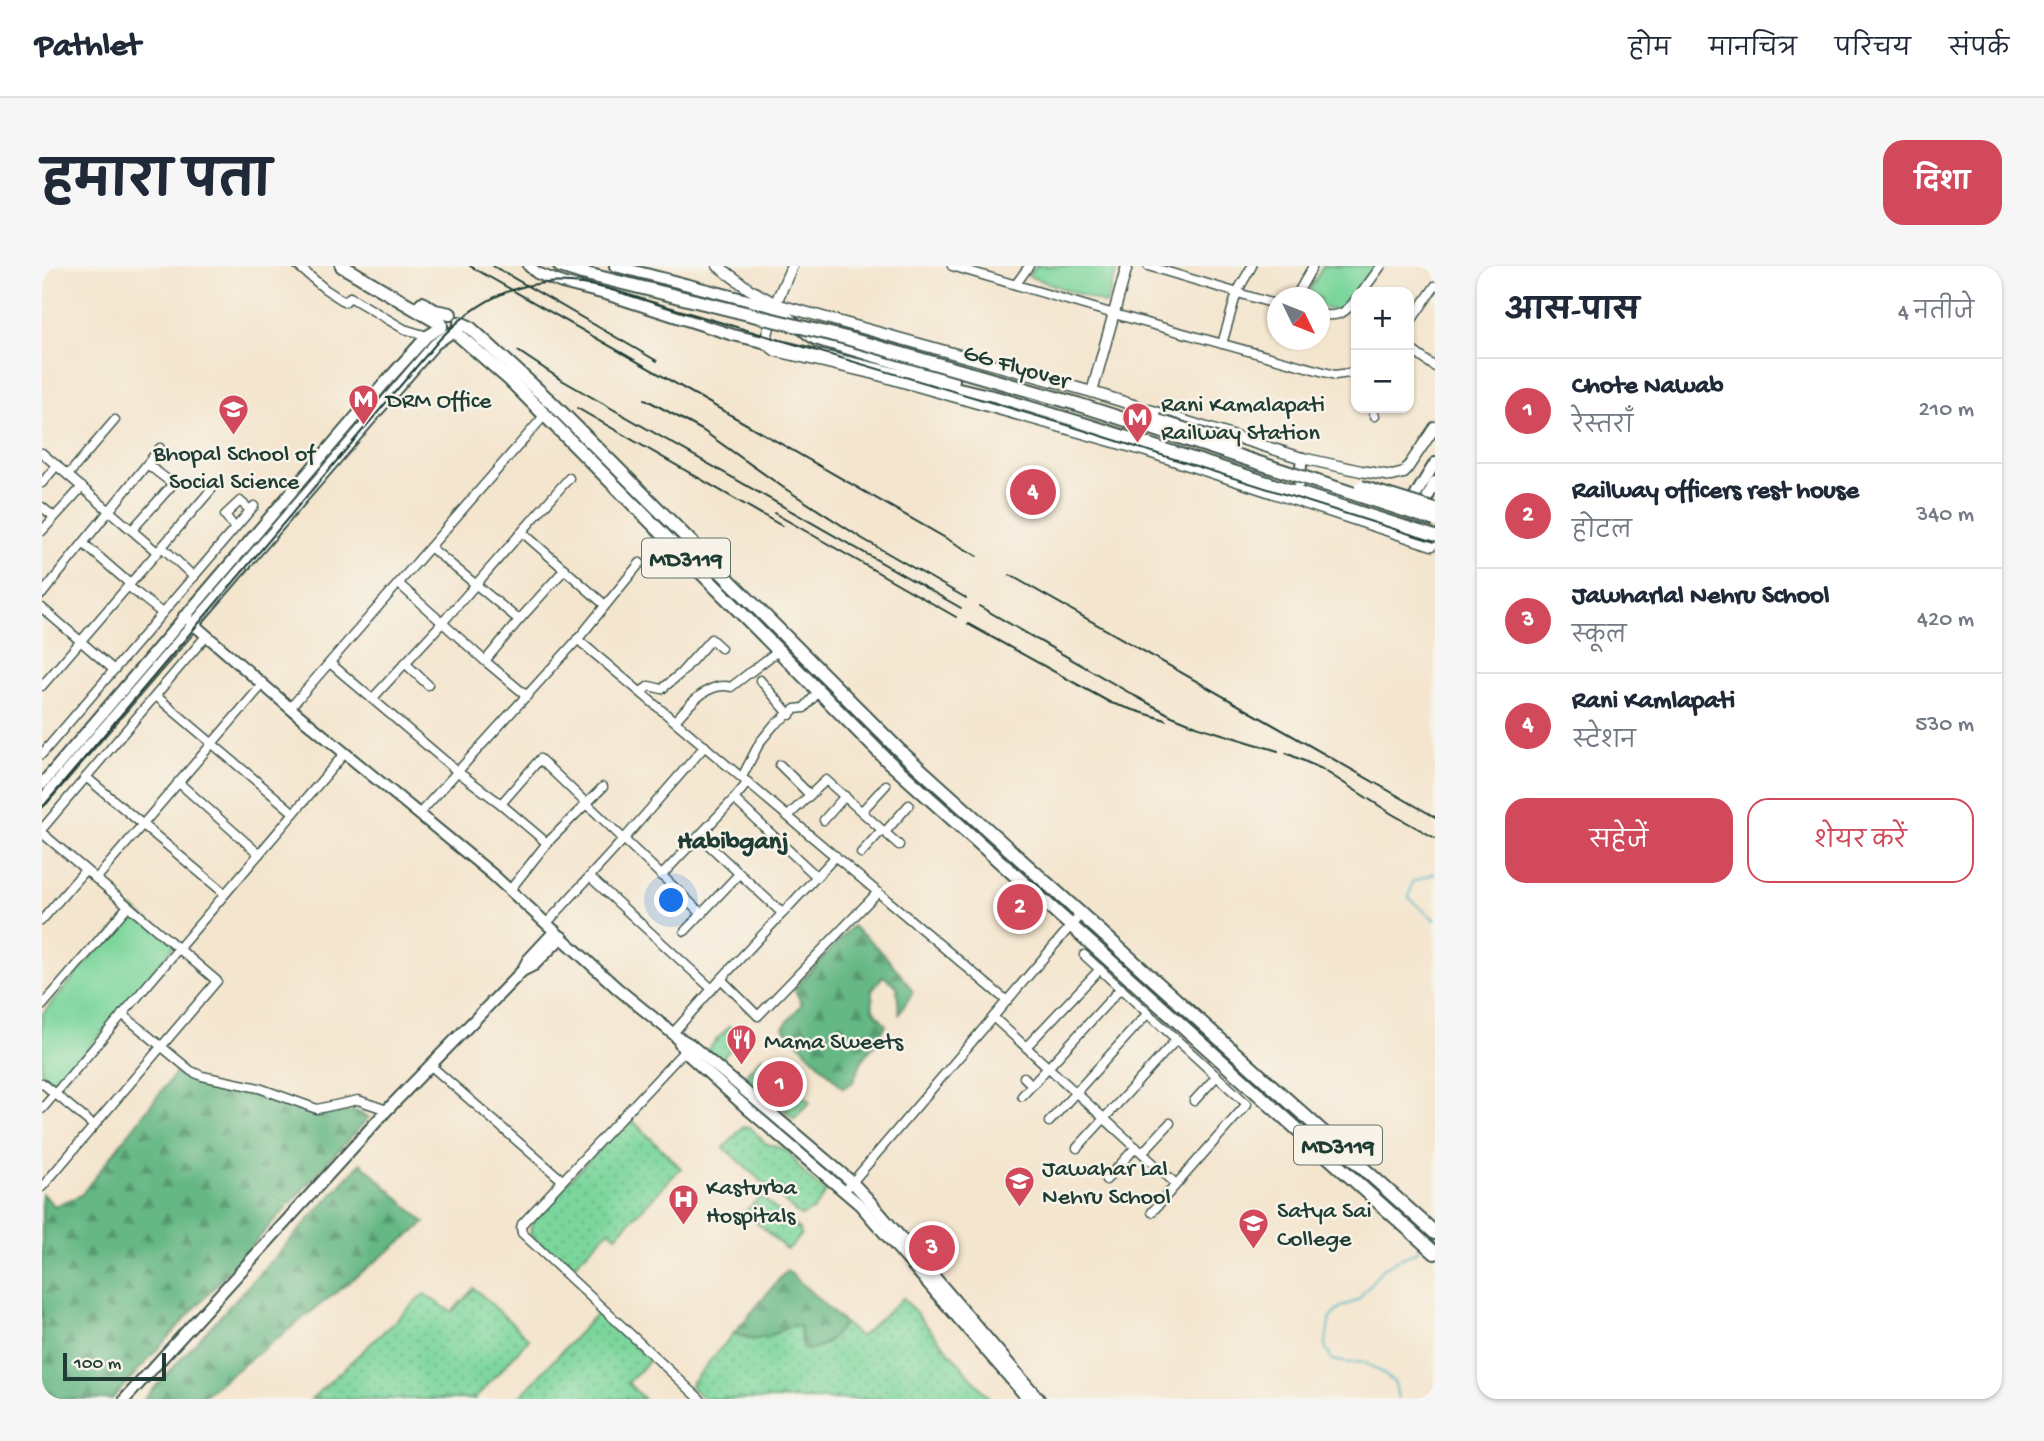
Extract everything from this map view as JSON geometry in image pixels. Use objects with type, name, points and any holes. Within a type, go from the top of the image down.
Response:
[{"type":"main road","name":"MD3119","points":[[342,266],[450,325],[469,327],[554,405],[899,750],[1435,1233]]},
{"type":"main road","name":"MD3119","points":[[358,266],[435,311],[510,380],[888,761],[1435,1253]]},
{"type":"main road","points":[[529,266],[537,273],[562,283],[609,295],[733,335],[996,397],[1409,525],[1435,530]]},
{"type":"main road","points":[[560,266],[584,269]]},
{"type":"main road","points":[[615,266],[775,306],[815,339],[1114,427],[1381,512],[1435,537]]},
{"type":"main road","name":"GG Flyover","points":[[584,269],[930,353],[1192,431],[1435,510]]},
{"type":"main road","name":"GG Flyover","points":[[584,269],[846,338],[1077,404],[1435,520]]},
{"type":"main road","points":[[42,800],[188,620],[427,336],[450,325]]},
{"type":"main road","points":[[42,784],[450,325]]},
{"type":"main road","points":[[1299,486],[1302,458]]},
{"type":"main road","points":[[1409,525],[1435,463]]},
{"type":"main road","points":[[1381,512],[1428,481]]},
{"type":"main road","points":[[654,526],[664,516]]},
{"type":"main road","points":[[188,620],[510,890],[759,1112],[848,1186],[867,1198],[1039,1399]]},
{"type":"main road","points":[[125,1399],[387,1110],[522,971],[528,960],[555,930]]},
{"type":"main road","points":[[848,1186],[860,1205],[1028,1399]]},
{"type":"street","points":[[298,266],[345,302],[351,297],[404,329],[427,336]]},
{"type":"street","points":[[718,266],[775,306],[1092,392],[1302,458],[1392,476],[1404,473],[1428,481]]},
{"type":"street","points":[[792,266],[775,306],[765,343],[776,351],[875,374],[1146,451],[1432,545],[1435,537]]},
{"type":"street","points":[[952,266],[1222,344],[1335,374],[1351,372]]},
{"type":"street","points":[[1016,284],[1029,266]]},
{"type":"street","points":[[1092,392],[1127,266]]},
{"type":"street","points":[[1148,266],[1267,301]]},
{"type":"street","points":[[1222,344],[1237,292],[1252,266]]},
{"type":"street","points":[[1301,287],[1313,266]]},
{"type":"street","points":[[1366,287],[1381,266]]},
{"type":"street","points":[[1414,317],[1435,286]]},
{"type":"street","points":[[1330,317],[1348,311],[1351,306]]},
{"type":"street","points":[[1412,350],[1435,367]]},
{"type":"street","points":[[290,708],[544,416]]},
{"type":"street","points":[[68,475],[115,420]]},
{"type":"street","points":[[1404,473],[1435,427]]},
{"type":"street","points":[[42,594],[160,448]]},
{"type":"street","points":[[42,453],[132,530],[194,576]]},
{"type":"street","points":[[132,530],[173,484],[147,464]]},
{"type":"street","points":[[42,483],[57,465]]},
{"type":"street","points":[[372,699],[569,478]]},
{"type":"street","points":[[42,686],[217,483]]},
{"type":"street","points":[[42,531],[82,487]]},
{"type":"street","points":[[42,754],[252,508],[240,500],[225,515],[235,527]]},
{"type":"street","points":[[42,507],[54,517]]},
{"type":"street","points":[[522,532],[605,605]]},
{"type":"street","points":[[83,543],[162,613]]},
{"type":"street","points":[[430,547],[519,620]]},
{"type":"street","points":[[419,814],[524,700],[640,563]]},
{"type":"street","points":[[485,661],[565,569]]},
{"type":"street","points":[[399,584],[524,700]]},
{"type":"street","points":[[169,605],[188,620]]},
{"type":"street","points":[[42,608],[114,670]]},
{"type":"street","points":[[42,1187],[217,981],[42,831],[206,636]]},
{"type":"street","points":[[577,639],[1007,1001]]},
{"type":"street","points":[[641,692],[649,686],[662,689],[681,673],[711,639],[721,648]]},
{"type":"street","points":[[675,721],[691,703],[710,689],[722,684],[731,687],[779,650]]},
{"type":"street","points":[[330,663],[458,772],[547,843]]},
{"type":"street","points":[[405,663],[428,685]]},
{"type":"street","points":[[760,680],[790,715]]},
{"type":"street","points":[[96,879],[263,684]]},
{"type":"street","points":[[661,876],[734,799],[760,742],[774,725],[790,715],[794,709],[804,708],[819,691]]},
{"type":"street","points":[[156,695],[293,813]]},
{"type":"street","points":[[555,930],[590,877],[705,746]]},
{"type":"street","points":[[42,1109],[345,752]]},
{"type":"street","points":[[501,804],[540,760],[702,914]]},
{"type":"street","points":[[780,765],[810,795]]},
{"type":"street","points":[[86,777],[224,893]]},
{"type":"street","points":[[788,816],[826,780],[899,845]]},
{"type":"street","points":[[178,782],[258,854]]},
{"type":"street","points":[[862,811],[886,785]]},
{"type":"street","points":[[510,890],[547,843],[603,786]]},
{"type":"street","points":[[824,820],[845,796]]},
{"type":"street","points":[[734,799],[816,876]]},
{"type":"street","points":[[861,853],[909,805]]},
{"type":"street","points":[[699,836],[782,913]]},
{"type":"street","points":[[675,1035],[712,989],[836,856]]},
{"type":"street","points":[[42,920],[85,870]]},
{"type":"street","points":[[685,931],[739,874]]},
{"type":"street","points":[[590,877],[712,989]]},
{"type":"street","points":[[721,979],[758,1016],[878,892]]},
{"type":"street","points":[[42,1006],[128,906]]},
{"type":"street","points":[[848,1186],[1081,914]]},
{"type":"street","points":[[1084,955],[1247,1104],[1152,1212]]},
{"type":"street","points":[[1026,1047],[1100,970]]},
{"type":"street","points":[[1022,1096],[1121,988]]},
{"type":"street","points":[[1049,1122],[1148,1013]]},
{"type":"street","points":[[122,1014],[191,1071],[202,1076],[252,1086],[317,1108],[358,1100],[387,1110]]},
{"type":"street","points":[[993,1017],[1176,1184]]},
{"type":"street","points":[[1077,1148],[1176,1040]]},
{"type":"street","points":[[687,1048],[522,1224],[522,1233],[700,1399]]},
{"type":"street","points":[[430,1065],[562,1180]]},
{"type":"street","points":[[1024,1077],[1032,1085]]},
{"type":"street","points":[[1194,1101],[1216,1077]]},
{"type":"street","points":[[42,1083],[94,1126]]},
{"type":"street","points":[[1106,1180],[1170,1123]]},
{"type":"green space","points":[[1036,266],[1118,266],[1106,304],[1028,276]]},
{"type":"green space","points":[[1323,266],[1376,266],[1360,287],[1351,287],[1351,299],[1346,306],[1336,311],[1330,310],[1330,287],[1311,287]]},
{"type":"green space","points":[[133,908],[176,944],[54,1090],[42,1079],[42,1014]]},
{"type":"green space","points":[[852,926],[886,956],[913,992],[899,1014],[897,986],[883,976],[872,990],[873,1009],[886,1025],[862,1060],[853,1082],[843,1088],[783,1027],[802,1004],[794,989]]},
{"type":"green space","points":[[730,1026],[742,1037],[719,1061],[707,1050]]},
{"type":"green space","points":[[762,1057],[780,1073],[763,1091],[745,1075]]},
{"type":"green space","points":[[177,1071],[198,1085],[254,1096],[316,1113],[356,1111],[369,1117],[112,1399],[42,1399],[42,1194],[55,1206],[81,1195]]},
{"type":"green space","points":[[798,1091],[810,1102],[794,1119],[782,1108]]},
{"type":"green space","points":[[629,1117],[681,1168],[616,1236],[609,1230],[569,1270],[530,1235],[532,1220]]},
{"type":"green space","points":[[743,1127],[750,1127],[765,1143],[789,1151],[805,1174],[826,1192],[814,1209],[801,1216],[798,1214],[724,1148]]},
{"type":"green space","points":[[361,1163],[425,1223],[199,1399],[144,1399]]},
{"type":"green space","points":[[759,1198],[763,1198],[800,1230],[801,1234],[791,1247],[786,1249],[745,1212]]},
{"type":"green space","points":[[787,1270],[844,1323],[832,1338],[817,1348],[804,1350],[800,1327],[793,1325],[765,1338],[734,1333]]},
{"type":"green space","points":[[474,1288],[529,1339],[475,1399],[311,1399],[424,1294],[452,1312]]},
{"type":"green space","points":[[903,1298],[990,1399],[704,1399],[691,1387],[692,1382],[734,1333],[748,1339],[757,1339],[788,1327],[800,1326],[801,1343],[833,1337],[844,1323],[860,1337]]},
{"type":"green space","points":[[598,1312],[650,1360],[628,1383],[644,1399],[518,1399]]},
{"type":"waterway","points":[[1435,873],[1412,882],[1409,898],[1435,920]]},
{"type":"waterway","points":[[1398,1399],[1395,1383],[1378,1370],[1364,1362],[1332,1360],[1325,1346],[1330,1318],[1341,1307],[1358,1300],[1382,1269],[1419,1248]]},
{"type":"railway","points":[[470,266],[977,556]]},
{"type":"railway","points":[[493,266],[657,361]]},
{"type":"railway","points":[[42,808],[440,339],[477,307],[496,296],[537,284],[560,282],[608,289],[1064,424],[1435,542]]},
{"type":"railway","points":[[518,351],[560,379],[961,608]]},
{"type":"railway","points":[[645,399],[702,430],[863,539],[966,598]]},
{"type":"railway","points":[[577,408],[782,526]]},
{"type":"railway","points":[[774,513],[956,617]]},
{"type":"railway","points":[[1010,575],[1435,817]]},
{"type":"railway","points":[[979,606],[1172,716],[1278,751]]},
{"type":"railway","points":[[968,624],[1111,703],[1166,720]]},
{"type":"railway","points":[[1286,753],[1322,769],[1435,838]]},
{"type":"place","name":"DRM Office","points":[[363,426]]},
{"type":"place","name":"Bhopal School of Social Science","points":[[234,437]]},
{"type":"place","name":"Rani Kamalapati Railway Station","points":[[1138,444]]},
{"type":"place","name":"Rani Kamlapati","points":[[1033,492]]},
{"type":"place","name":"Railway officers rest house","points":[[1020,907]]},
{"type":"place","name":"Mama Sweets","points":[[741,1067]]},
{"type":"place","name":"Chote Nawab","points":[[780,1084]]},
{"type":"place","name":"Jawahar Lal Nehru School","points":[[1019,1208]]},
{"type":"place","name":"Kasturba Hospitals","points":[[683,1227]]},
{"type":"place","name":"Jawharlal Nehru School","points":[[932,1248]]},
{"type":"place","name":"Satya Sai College","points":[[1254,1250]]},
{"type":"district","name":"Habibganj","points":[[733,839]]}]
